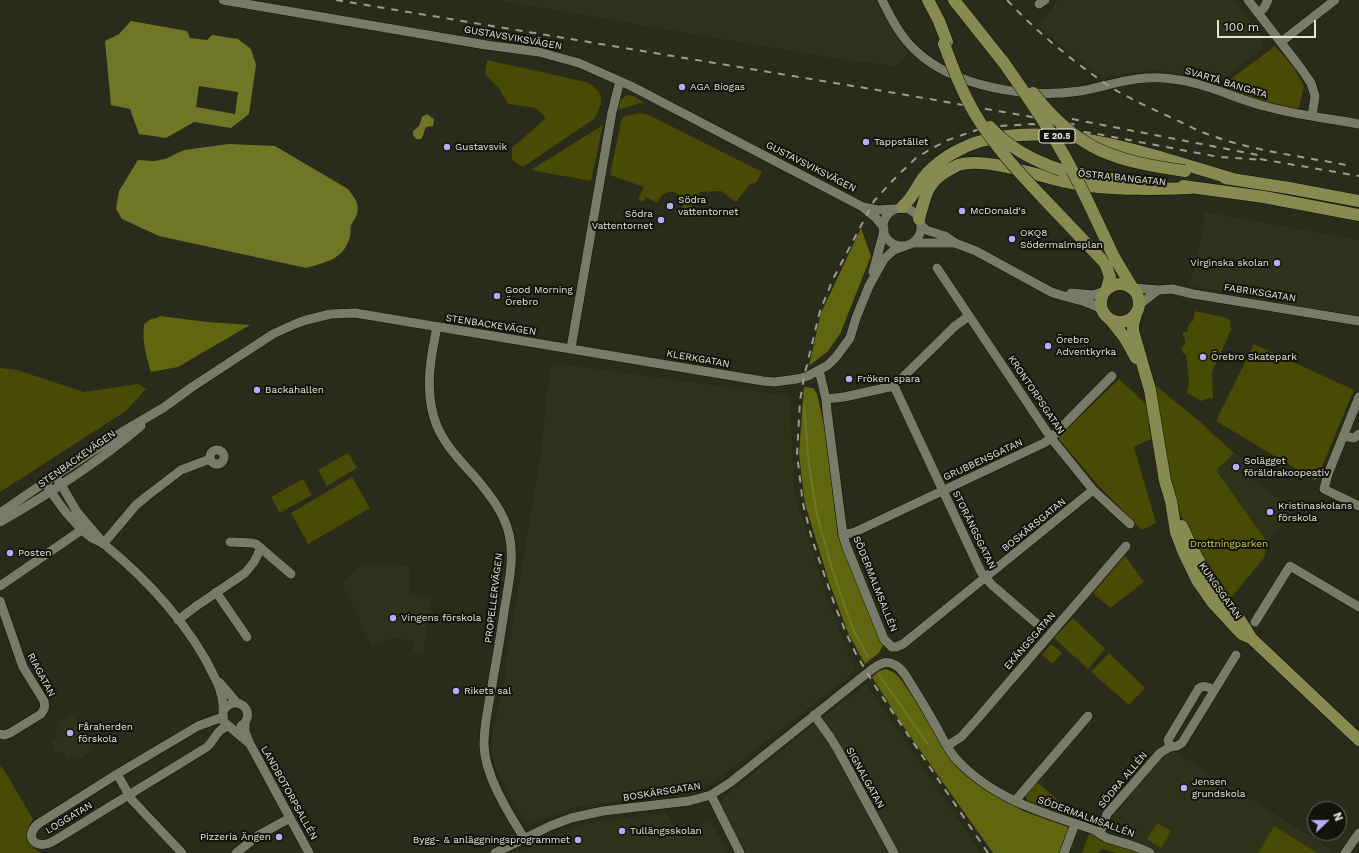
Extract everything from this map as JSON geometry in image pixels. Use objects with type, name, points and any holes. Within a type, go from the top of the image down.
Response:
[{"type":"main road","points":[[928,1],[935,23],[946,43],[960,86],[984,129],[1010,162],[1105,263],[1110,277],[1101,298],[1102,311],[1117,322],[1130,319],[1138,310],[1138,296],[1114,257],[1059,146],[1034,105],[1004,63],[954,0]]},
{"type":"main road","name":"ÖSTRA BANGATAN","points":[[946,43],[970,95],[989,126],[1006,142],[1032,159],[1061,170],[1100,178],[1171,184],[1190,188],[1264,197],[1359,215]]},
{"type":"main road","name":"ÖSTRA BANGATAN","points":[[1004,63],[1019,76],[1040,101],[1068,130],[1093,147],[1108,154],[1134,163],[1359,201]]},
{"type":"main road","name":"E 20.5","points":[[898,208],[908,203],[923,178],[933,167],[948,156],[972,144],[1008,136],[1048,135],[1096,141],[1148,154],[1233,180]]},
{"type":"main road","points":[[920,222],[925,197],[933,182],[942,174],[957,166],[969,163],[999,166],[1089,186],[1147,189],[1190,188]]},
{"type":"main road","points":[[1103,291],[1113,284],[1121,283],[1133,288]]},
{"type":"main road","name":"KUNGSGATAN","points":[[1138,310],[1133,325],[1133,331],[1152,402],[1159,452],[1171,501],[1198,560],[1245,627],[1251,638],[1359,740]]},
{"type":"main road","name":"KUNGSGATAN","points":[[1102,311],[1125,338],[1146,376]]},
{"type":"street","name":"GUSTAVSVIKSVÄGEN","points":[[223,0],[539,52],[579,63],[620,81],[863,207],[876,218],[884,229]]},
{"type":"street","name":"SVARTÅ BANGATA","points":[[882,0],[893,22],[915,51],[936,66],[966,79],[986,85],[1018,92],[1039,94],[1081,91],[1140,78],[1172,79],[1188,82],[1264,106],[1359,124]]},
{"type":"street","points":[[1248,0],[1311,83],[1315,96],[1312,116]]},
{"type":"street","points":[[1258,13],[1264,8],[1268,0]]},
{"type":"street","points":[[1281,42],[1335,0]]},
{"type":"street","points":[[571,348],[612,112],[620,81]]},
{"type":"street","name":"GUSTAVSVIKSVÄGEN","points":[[863,207],[878,210],[898,208]]},
{"type":"street","points":[[819,370],[828,365],[844,348],[869,286],[884,229],[885,218],[888,213],[898,208],[910,208],[916,213],[926,230],[945,236],[955,243],[976,251],[1046,288],[1078,298],[1102,311]]},
{"type":"street","points":[[869,286],[888,253],[917,239],[920,234],[920,222]]},
{"type":"street","points":[[884,229],[886,236],[896,245],[955,243]]},
{"type":"street","name":"KRONTORPSGATAN","points":[[937,268],[1014,380],[1051,438],[1093,490],[1130,524]]},
{"type":"street","name":"FABRIKSGATAN","points":[[1133,288],[1158,290],[1172,289],[1193,294],[1359,321]]},
{"type":"street","points":[[1138,310],[1158,290]]},
{"type":"street","points":[[1078,298],[1103,291]]},
{"type":"street","name":"STENBACKEVÄGEN","points":[[0,522],[61,485],[126,438],[192,387],[267,338],[306,320],[331,314],[355,313],[571,348]]},
{"type":"street","points":[[826,399],[844,397],[894,386],[955,326],[969,316]]},
{"type":"street","name":"PROPELLERVÄGEN","points":[[437,327],[431,358],[429,379],[431,406],[436,422],[442,435],[452,450],[492,499],[501,514],[509,534],[511,565],[486,720],[484,745],[488,769],[492,780],[524,838]]},
{"type":"street","name":"KLERKGATAN","points":[[571,348],[768,382],[787,382],[797,380],[819,370]]},
{"type":"street","name":"SÖDERMALMSALLÉN","points":[[819,370],[826,399],[843,535],[846,545],[884,639],[892,647],[890,663],[897,666],[905,675],[957,761],[1002,794],[1015,801],[1049,815],[1089,828],[1105,837],[1127,843],[1150,853]]},
{"type":"street","name":"GRUBBENSGATAN","points":[[843,535],[855,532],[1044,443],[1051,438],[1112,376]]},
{"type":"street","name":"STORÄNGSGATAN","points":[[894,386],[981,572],[992,586],[1036,623]]},
{"type":"street","points":[[1359,397],[1328,474],[1324,489],[1359,506]]},
{"type":"street","name":"STENBACKEVÄGEN","points":[[0,513],[122,432],[163,408]]},
{"type":"street","points":[[1343,436],[1354,438],[1359,434]]},
{"type":"street","points":[[103,544],[136,505],[147,496],[181,470],[210,459]]},
{"type":"street","points":[[56,475],[91,537],[103,544],[157,594],[200,651],[215,678],[222,699],[223,714],[224,722],[230,727],[241,727],[245,724],[248,715],[246,709],[237,703],[231,703],[226,706],[223,714]]},
{"type":"street","points":[[45,482],[67,515],[84,527]]},
{"type":"street","name":"BOSKÄRSGATAN","points":[[892,647],[903,644],[1093,490]]},
{"type":"street","points":[[0,586],[84,527]]},
{"type":"street","points":[[230,542],[252,543],[261,548],[291,574]]},
{"type":"street","name":"EKÄNGSGATAN","points":[[947,746],[961,737],[979,717],[1126,546]]},
{"type":"street","points":[[178,620],[250,568],[261,548]]},
{"type":"street","points":[[1255,622],[1290,566],[1359,607]]},
{"type":"street","points":[[216,592],[246,637]]},
{"type":"street","name":"RIAGATAN","points":[[0,602],[23,667],[45,705],[41,714],[10,733],[4,735],[0,734]]},
{"type":"street","name":"SÖDRA ALLÉN","points":[[1100,833],[1107,814],[1160,753],[1170,747],[1177,746],[1182,743],[1236,655]]},
{"type":"street","name":"BOSKÄRSGATAN","points":[[496,853],[524,838],[560,822],[581,816],[603,811],[689,801],[710,795],[731,782],[878,665],[885,662],[890,663]]},
{"type":"street","points":[[215,678],[237,703]]},
{"type":"street","points":[[1170,747],[1168,740],[1199,688],[1206,686],[1214,690]]},
{"type":"street","name":"LOGGATAN","points":[[223,714],[198,726],[117,774],[38,824],[31,832],[31,837],[38,845],[45,845],[52,842],[207,747],[221,728],[230,727]]},
{"type":"street","name":"SIGNALGATAN","points":[[814,715],[838,750],[894,853]]},
{"type":"street","name":"SÖDERMALMSALLÉN","points":[[1015,801],[1088,716]]},
{"type":"street","name":"LANDBOTORPSALLÉN","points":[[245,724],[245,731],[250,744],[309,853]]},
{"type":"street","name":"LANDBOTORPSALLÉN","points":[[230,727],[250,744]]},
{"type":"street","points":[[117,774],[129,795],[138,806],[182,853]]},
{"type":"street","points":[[710,795],[740,853]]},
{"type":"street","points":[[236,853],[259,836],[290,818]]},
{"type":"street","points":[[1064,853],[1075,824]]},
{"type":"street","points":[[1345,853],[1359,834]]},
{"type":"shaded area","points":[[496,0],[875,0],[909,55],[896,66],[844,60]]},
{"type":"shaded area","points":[[1059,0],[1235,0],[1262,37],[1262,49],[1218,83],[1194,76],[1154,70],[1103,77],[1059,44],[1038,25]]},
{"type":"shaded area","points":[[131,21],[187,31],[190,38],[207,40],[212,35],[238,39],[251,49],[256,65],[249,114],[231,128],[194,122],[166,138],[139,134],[130,109],[111,105],[105,41],[119,34]],"holes":[[[199,86],[238,92],[235,114],[196,107]]]},
{"type":"shaded area","points":[[427,114],[434,119],[433,126],[426,128],[421,139],[416,139],[413,135],[413,131],[419,126],[422,117]]},
{"type":"shaded area","points":[[229,144],[275,146],[348,189],[356,201],[358,210],[351,225],[350,237],[343,251],[327,262],[306,268],[159,236],[122,219],[116,209],[119,191],[138,160],[154,161],[165,159],[184,150]]},
{"type":"shaded area","name":"Virginska skolan","points":[[1205,212],[1359,240],[1359,316],[1253,299],[1253,296],[1189,286],[1203,230]]},
{"type":"shaded area","points":[[861,228],[871,256],[840,334],[828,351],[809,366],[821,313]]},
{"type":"shaded area","points":[[160,316],[207,322],[250,325],[178,367],[151,372],[145,348],[144,324],[151,319]]},
{"type":"shaded area","points":[[552,363],[790,396],[794,491],[826,596],[856,671],[717,780],[706,785],[691,790],[662,795],[577,807],[539,821],[524,821],[494,765],[492,736],[505,676],[542,446],[547,390]]},
{"type":"shaded area","points":[[804,387],[813,388],[817,394],[825,429],[838,536],[883,645],[879,653],[865,664],[849,635],[829,582],[805,504],[799,454]]},
{"type":"shaded area","name":"Kristinaskolans förskola","points":[[1234,453],[1253,466],[1252,467],[1256,470],[1250,479],[1286,503],[1288,501],[1297,506],[1290,517],[1267,542],[1216,470]]},
{"type":"shaded area","name":"Vingens förskola","points":[[363,563],[409,566],[409,594],[431,598],[423,654],[413,653],[414,641],[391,638],[372,647],[342,584]]},
{"type":"shaded area","points":[[886,669],[899,677],[930,725],[940,736],[948,756],[969,777],[1023,811],[1071,828],[1061,853],[993,853],[903,726],[872,677],[879,671]]},
{"type":"shaded area","points":[[866,684],[981,853],[745,853],[722,809],[722,799],[811,726]]},
{"type":"shaded area","name":"Fåraherden förskola","points":[[72,714],[94,750],[78,760],[76,756],[67,761],[62,752],[56,752],[51,743],[59,737],[54,728],[59,726],[57,723]]},
{"type":"shaded area","name":"Jensen grundskola","points":[[1170,749],[1307,834],[1307,841],[1318,841],[1332,850],[1330,853],[1315,853],[1274,826],[1258,853],[1152,853],[1111,831],[1109,822],[1163,753]]},
{"type":"shaded area","name":"Tullängsskolan","points":[[667,813],[680,837],[710,821],[728,853],[515,853],[584,824]]},
{"type":"green space","points":[[1275,46],[1295,69],[1304,87],[1299,107],[1295,111],[1226,90],[1223,85]]},
{"type":"green space","points":[[487,60],[586,82],[600,94],[600,107],[594,119],[523,167],[512,160],[512,148],[546,118],[536,108],[508,104],[499,88],[485,74]]},
{"type":"green space","points":[[627,95],[633,96],[644,102],[617,110],[620,100]]},
{"type":"green space","points":[[638,113],[647,114],[762,172],[756,183],[750,184],[736,202],[721,191],[700,192],[687,215],[681,212],[683,199],[676,193],[665,193],[657,203],[646,197],[643,202],[638,199],[644,187],[610,175],[622,117]]},
{"type":"green space","points":[[603,125],[591,181],[531,170]]},
{"type":"green space","name":"Örebro Skatepark","points":[[1195,311],[1227,318],[1231,321],[1230,326],[1232,328],[1212,372],[1213,398],[1201,401],[1187,393],[1189,382],[1186,355],[1183,353],[1181,347],[1185,345],[1183,332],[1187,332],[1189,324],[1193,321]]},
{"type":"green space","points":[[1254,344],[1354,390],[1316,481],[1216,421]]},
{"type":"green space","points":[[0,368],[17,370],[84,392],[138,384],[146,389],[126,411],[0,492]]},
{"type":"green space","points":[[1119,379],[1146,404],[1151,439],[1134,447],[1156,523],[1142,530],[1097,484],[1058,438]]},
{"type":"green space","name":"Drottningparken","points":[[1155,385],[1199,421],[1234,453],[1216,470],[1267,542],[1264,558],[1231,598],[1202,563],[1181,516],[1168,470]]},
{"type":"green space","points":[[348,453],[357,468],[327,486],[318,470]]},
{"type":"green space","points":[[352,477],[370,508],[308,544],[291,513]]},
{"type":"green space","points":[[303,479],[312,495],[280,513],[271,497]]},
{"type":"green space","points":[[1125,556],[1144,582],[1110,608],[1093,593]]},
{"type":"green space","points":[[1073,618],[1105,649],[1088,669],[1054,638]]},
{"type":"green space","points":[[1051,644],[1062,653],[1052,664],[1042,655]]},
{"type":"green space","points":[[1109,653],[1145,688],[1129,705],[1091,672]]},
{"type":"green space","points":[[0,766],[4,770],[33,819],[30,824],[28,838],[32,846],[41,853],[0,853]]},
{"type":"green space","points":[[1037,782],[1082,821],[1027,801],[1026,795]]},
{"type":"green space","points":[[1157,823],[1171,831],[1161,848],[1147,839]]},
{"type":"green space","points":[[1274,826],[1316,852],[1258,853]]},
{"type":"green space","points":[[1090,831],[1139,853],[1117,853],[1102,849],[1098,853],[1082,853]]},
{"type":"waterway","points":[[804,405],[809,465],[817,515],[833,572],[853,629],[868,657]]},
{"type":"waterway","points":[[879,675],[928,744]]},
{"type":"railway","points":[[336,0],[1078,125]]},
{"type":"railway","points":[[1007,0],[1054,45],[1106,84],[1139,103],[1201,132],[1226,141],[1277,153],[1346,165]]},
{"type":"railway","points":[[1072,119],[1258,155]]},
{"type":"railway","points":[[988,853],[877,689],[856,654],[835,606],[812,539],[803,504],[797,454],[800,401],[804,377],[820,311],[833,279],[874,201],[916,158],[948,140],[985,127],[1032,124],[1097,134],[1219,157],[1265,160]]},
{"type":"railway","points":[[1260,159],[1359,176]]},
{"type":"place","name":"AGA Biogas","points":[[682,87]]},
{"type":"place","name":"Tappstället","points":[[866,142]]},
{"type":"place","name":"Gustavsvik","points":[[447,147]]},
{"type":"place","name":"Södra vattentornet","points":[[670,206]]},
{"type":"place","name":"McDonald's","points":[[962,211]]},
{"type":"place","name":"Södra Vattentornet","points":[[661,220]]},
{"type":"place","name":"OKQ8 Södermalmsplan","points":[[1012,239]]},
{"type":"place","name":"Virginska skolan","points":[[1277,263]]},
{"type":"place","name":"Good Morning Örebro","points":[[497,296]]},
{"type":"place","name":"Örebro Adventkyrka","points":[[1048,346]]},
{"type":"place","name":"Örebro Skatepark","points":[[1203,357]]},
{"type":"place","name":"Fröken spara","points":[[849,379]]},
{"type":"place","name":"Backahallen","points":[[257,390]]},
{"type":"place","name":"Solägget föräldrakoopeativ","points":[[1236,467]]},
{"type":"place","name":"Kristinaskolans förskola","points":[[1270,512]]},
{"type":"place","name":"Posten","points":[[10,553]]},
{"type":"place","name":"Vingens förskola","points":[[393,618]]},
{"type":"place","name":"Rikets sal","points":[[456,691]]},
{"type":"place","name":"Fåraherden förskola","points":[[70,733]]},
{"type":"place","name":"Jensen grundskola","points":[[1184,788]]},
{"type":"place","name":"Tullängsskolan","points":[[622,831]]},
{"type":"place","name":"Pizzeria Ängen","points":[[279,837]]},
{"type":"place","name":"Bygg- & anläggningsprogrammet","points":[[578,840]]}]
